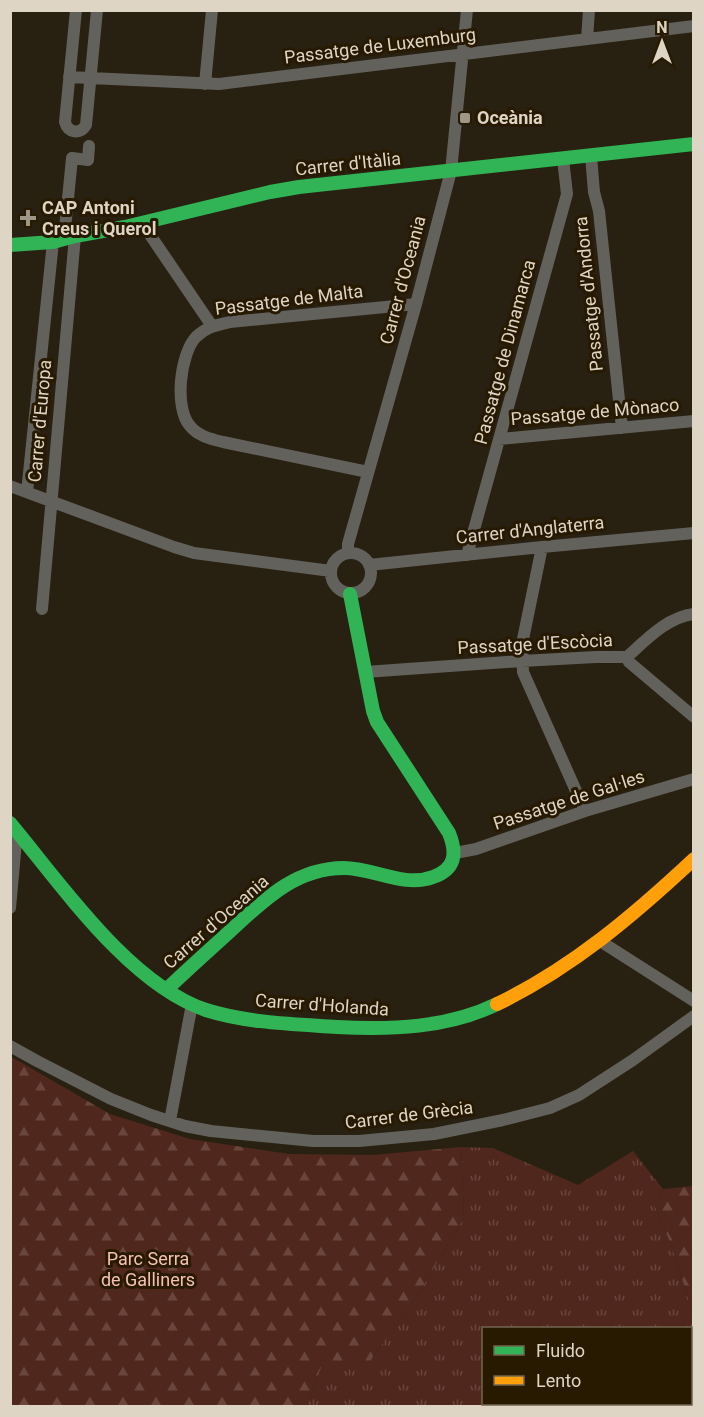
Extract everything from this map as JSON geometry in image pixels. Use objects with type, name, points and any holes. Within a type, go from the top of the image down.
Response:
[{"type":"street","points":[[76,10],[65,122],[66,127],[75,132],[81,131],[86,125],[97,10]]},
{"type":"street","points":[[205,84],[212,10]]},
{"type":"street","name":"Carrer d'Oceania","points":[[348,553],[348,544],[451,171],[467,10]]},
{"type":"street","points":[[587,39],[589,10]]},
{"type":"street","name":"Passatge de Luxemburg","points":[[69,77],[205,84],[254,80],[693,26]]},
{"type":"street","name":"Carrer d'Itàlia","points":[[10,245],[64,239],[125,227],[299,187],[693,144]]},
{"type":"street","name":"Carrer d'Europa","points":[[27,492],[64,239],[72,158],[88,160],[88,146]]},
{"type":"street","name":"Passatge d'Andorra","points":[[591,156],[622,428]]},
{"type":"street","name":"Passatge de Dinamarca","points":[[467,555],[567,194],[563,159]]},
{"type":"street","points":[[142,223],[212,326]]},
{"type":"street","name":"Carrer d'Europa","points":[[42,609],[51,501],[64,239]]},
{"type":"street","name":"Passatge de Malta","points":[[368,472],[223,442],[207,438],[196,432],[189,425],[182,406],[181,381],[188,350],[202,331],[230,322],[416,304]]},
{"type":"street","name":"Passatge de Mònaco","points":[[500,439],[693,421]]},
{"type":"street","points":[[10,486],[194,553],[331,570]]},
{"type":"street","name":"Carrer d'Anglaterra","points":[[369,565],[542,546],[693,533]]},
{"type":"street","points":[[542,546],[522,644],[522,661],[524,672],[585,811]]},
{"type":"street","points":[[348,553],[361,555],[369,565],[370,581],[366,588],[359,592],[350,594],[333,584],[331,570],[333,564],[348,553]]},
{"type":"street","points":[[350,594],[357,639],[377,722],[441,819],[451,838],[455,853]]},
{"type":"street","name":"Passatge d'Escòcia","points":[[365,672],[522,661],[627,657],[666,625],[693,614]]},
{"type":"street","points":[[627,657],[629,662],[693,717]]},
{"type":"street","name":"Passatge de Gal·les","points":[[455,853],[476,849],[585,811],[693,779]]},
{"type":"street","points":[[10,908],[14,827]]},
{"type":"street","name":"Carrer d'Holanda","points":[[14,827],[75,903],[125,956],[151,979],[192,1004],[233,1017],[351,1028],[383,1029],[443,1022],[470,1016],[529,988],[556,972],[633,915],[693,859]]},
{"type":"street","name":"Carrer d'Oceania","points":[[167,989],[263,901],[301,876],[319,870],[340,868],[404,880],[429,879],[438,876],[454,862],[455,853]]},
{"type":"street","points":[[600,940],[693,1001]]},
{"type":"street","points":[[170,1121],[192,1004]]},
{"type":"street","name":"Carrer de Grècia","points":[[10,1046],[104,1095],[184,1126],[211,1131],[313,1141],[359,1141],[434,1134],[536,1112],[579,1095],[633,1060],[693,1016]]},
{"type":"green space","name":"Parc Serra de Galliners","points":[[10,1056],[110,1114],[190,1139],[289,1154],[373,1155],[461,1147],[464,1218],[420,1291],[367,1365],[322,1365],[307,1406],[11,1406]]},
{"type":"green space","points":[[461,1147],[493,1148],[578,1185],[633,1151],[663,1189],[655,1206],[672,1247],[693,1314],[693,1406],[307,1406],[322,1365],[367,1365],[420,1291],[464,1218]]},
{"type":"green space","points":[[694,1186],[693,1314],[672,1247],[655,1206],[663,1189]]},
{"type":"traffic: fast","points":[[10,245],[53,242],[299,187],[694,144]]},
{"type":"traffic: fast","points":[[167,989],[253,910],[294,880],[326,870],[344,868],[400,879],[422,880],[441,874],[453,860],[453,847],[449,833],[377,722],[350,594]]},
{"type":"traffic: fast","points":[[10,823],[98,930],[124,955],[150,978],[178,997],[206,1010],[238,1018],[270,1022],[378,1028],[439,1023],[497,1004]]},
{"type":"traffic: slow","points":[[497,1004],[551,974],[601,939],[694,859]]},
{"type":"place","name":"Oceània","points":[[465,118]]},
{"type":"place","name":"CAP Antoni Creus i Querol","points":[[28,218]]}]
